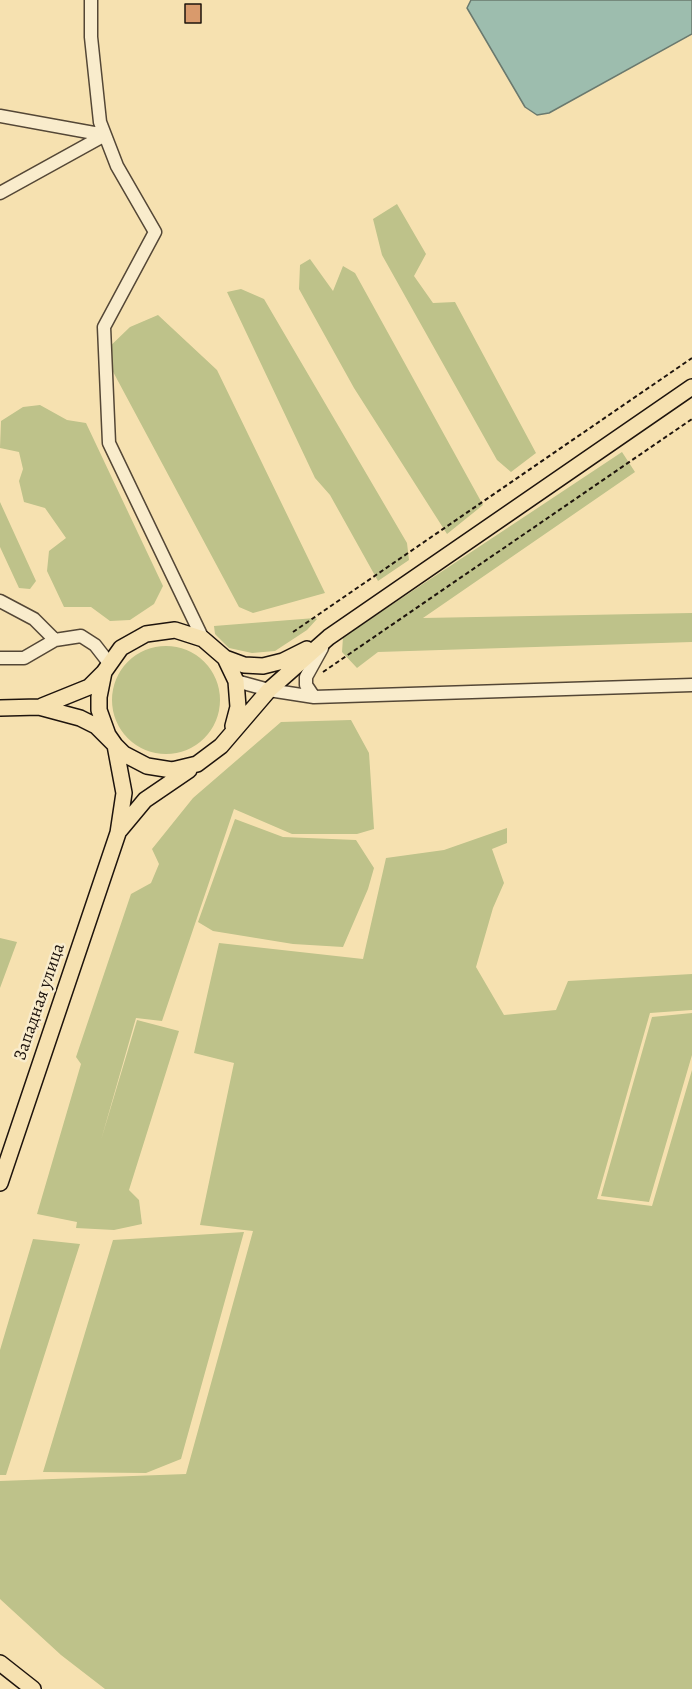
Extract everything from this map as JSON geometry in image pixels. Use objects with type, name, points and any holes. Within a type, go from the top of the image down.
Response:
[{"type":"main road","points":[[0,708],[39,707],[63,711],[96,726],[135,761],[159,769],[185,768],[208,758],[269,690],[329,638],[692,387]]},
{"type":"main road","points":[[39,707],[76,694],[88,687],[107,668],[122,648],[146,634],[175,630],[203,639],[225,658],[244,665],[263,666],[283,661],[329,638]]},
{"type":"main road","points":[[225,658],[236,681],[238,707],[231,732]]},
{"type":"main road","points":[[107,668],[99,697],[99,710],[108,735],[115,745]]},
{"type":"main road","name":"Западная улица","points":[[0,1183],[118,833],[124,793],[115,745]]},
{"type":"main road","name":"Западная улица","points":[[118,833],[157,790],[208,758]]},
{"type":"main road","points":[[0,1663],[33,1689]]},
{"type":"lane","points":[[91,0],[91,37],[100,122],[117,166],[155,232],[104,327],[109,443],[203,639]]},
{"type":"lane","points":[[0,116],[105,135]]},
{"type":"lane","points":[[0,194],[105,135]]},
{"type":"lane","points":[[0,602],[34,619],[55,640]]},
{"type":"lane","points":[[0,658],[24,658],[55,640],[81,636],[95,645],[107,668]]},
{"type":"lane","points":[[314,697],[306,685],[306,677],[312,662],[329,638]]},
{"type":"lane","points":[[236,681],[269,690],[314,697],[692,685]]},
{"type":"path","points":[[293,632],[692,357]]},
{"type":"path","points":[[320,674],[692,419]]},
{"type":"green space","points":[[397,204],[426,254],[414,276],[433,303],[455,302],[536,453],[511,472],[497,460],[382,255],[373,219]]},
{"type":"green space","points":[[310,259],[333,291],[343,266],[355,273],[483,505],[447,534],[354,388],[299,289],[300,265]]},
{"type":"green space","points":[[241,289],[264,299],[407,543],[409,560],[378,581],[330,495],[315,478],[227,292]]},
{"type":"green space","points":[[158,315],[217,370],[325,593],[253,613],[239,607],[103,353],[130,327]]},
{"type":"green space","points":[[40,405],[67,420],[86,423],[163,586],[154,604],[130,620],[110,621],[91,607],[64,607],[47,571],[49,551],[66,538],[45,508],[24,502],[19,481],[23,469],[19,452],[0,448],[1,421],[23,407]]},
{"type":"green space","points":[[622,452],[635,472],[423,618],[692,613],[692,642],[378,652],[357,668],[342,652],[343,637]]},
{"type":"green space","points":[[0,502],[36,581],[30,589],[19,588],[0,547]]},
{"type":"green space","points":[[317,619],[307,630],[275,651],[252,653],[229,648],[215,634],[214,626]]},
{"type":"green space","points":[[166,646],[187,650],[204,662],[216,679],[220,700],[216,721],[204,738],[187,750],[166,754],[145,750],[128,738],[116,721],[112,700],[116,679],[128,662],[145,650]]},
{"type":"green space","points":[[351,720],[369,753],[374,829],[357,834],[292,834],[234,809],[162,1021],[136,1018],[101,1140],[137,1020],[179,1031],[129,1190],[139,1200],[142,1224],[114,1230],[76,1228],[77,1222],[37,1214],[81,1064],[76,1057],[131,894],[151,883],[159,864],[152,849],[193,798],[281,722]]},
{"type":"green space","points":[[235,819],[283,837],[356,840],[374,868],[368,889],[343,947],[293,944],[213,931],[198,922]]},
{"type":"green space","points":[[507,828],[507,843],[492,849],[504,883],[493,908],[476,967],[504,1015],[556,1010],[568,981],[692,974],[692,1010],[650,1013],[597,1199],[652,1206],[692,1070],[692,1689],[105,1689],[61,1655],[0,1599],[0,1481],[186,1474],[253,1231],[200,1225],[234,1063],[194,1053],[219,943],[363,959],[386,858],[444,850]]},
{"type":"green space","points":[[0,938],[17,942],[0,988]]},
{"type":"green space","points":[[692,1013],[692,1055],[649,1202],[601,1196],[652,1017]]},
{"type":"green space","points":[[244,1232],[181,1459],[146,1473],[43,1472],[113,1240]]},
{"type":"green space","points":[[33,1239],[80,1244],[6,1475],[0,1475],[0,1350]]},
{"type":"shaded area","points":[[471,0],[692,0],[692,34],[549,113],[537,115],[525,107],[467,8]]},
{"type":"building","points":[[185,4],[201,4],[201,23],[185,23]]}]
